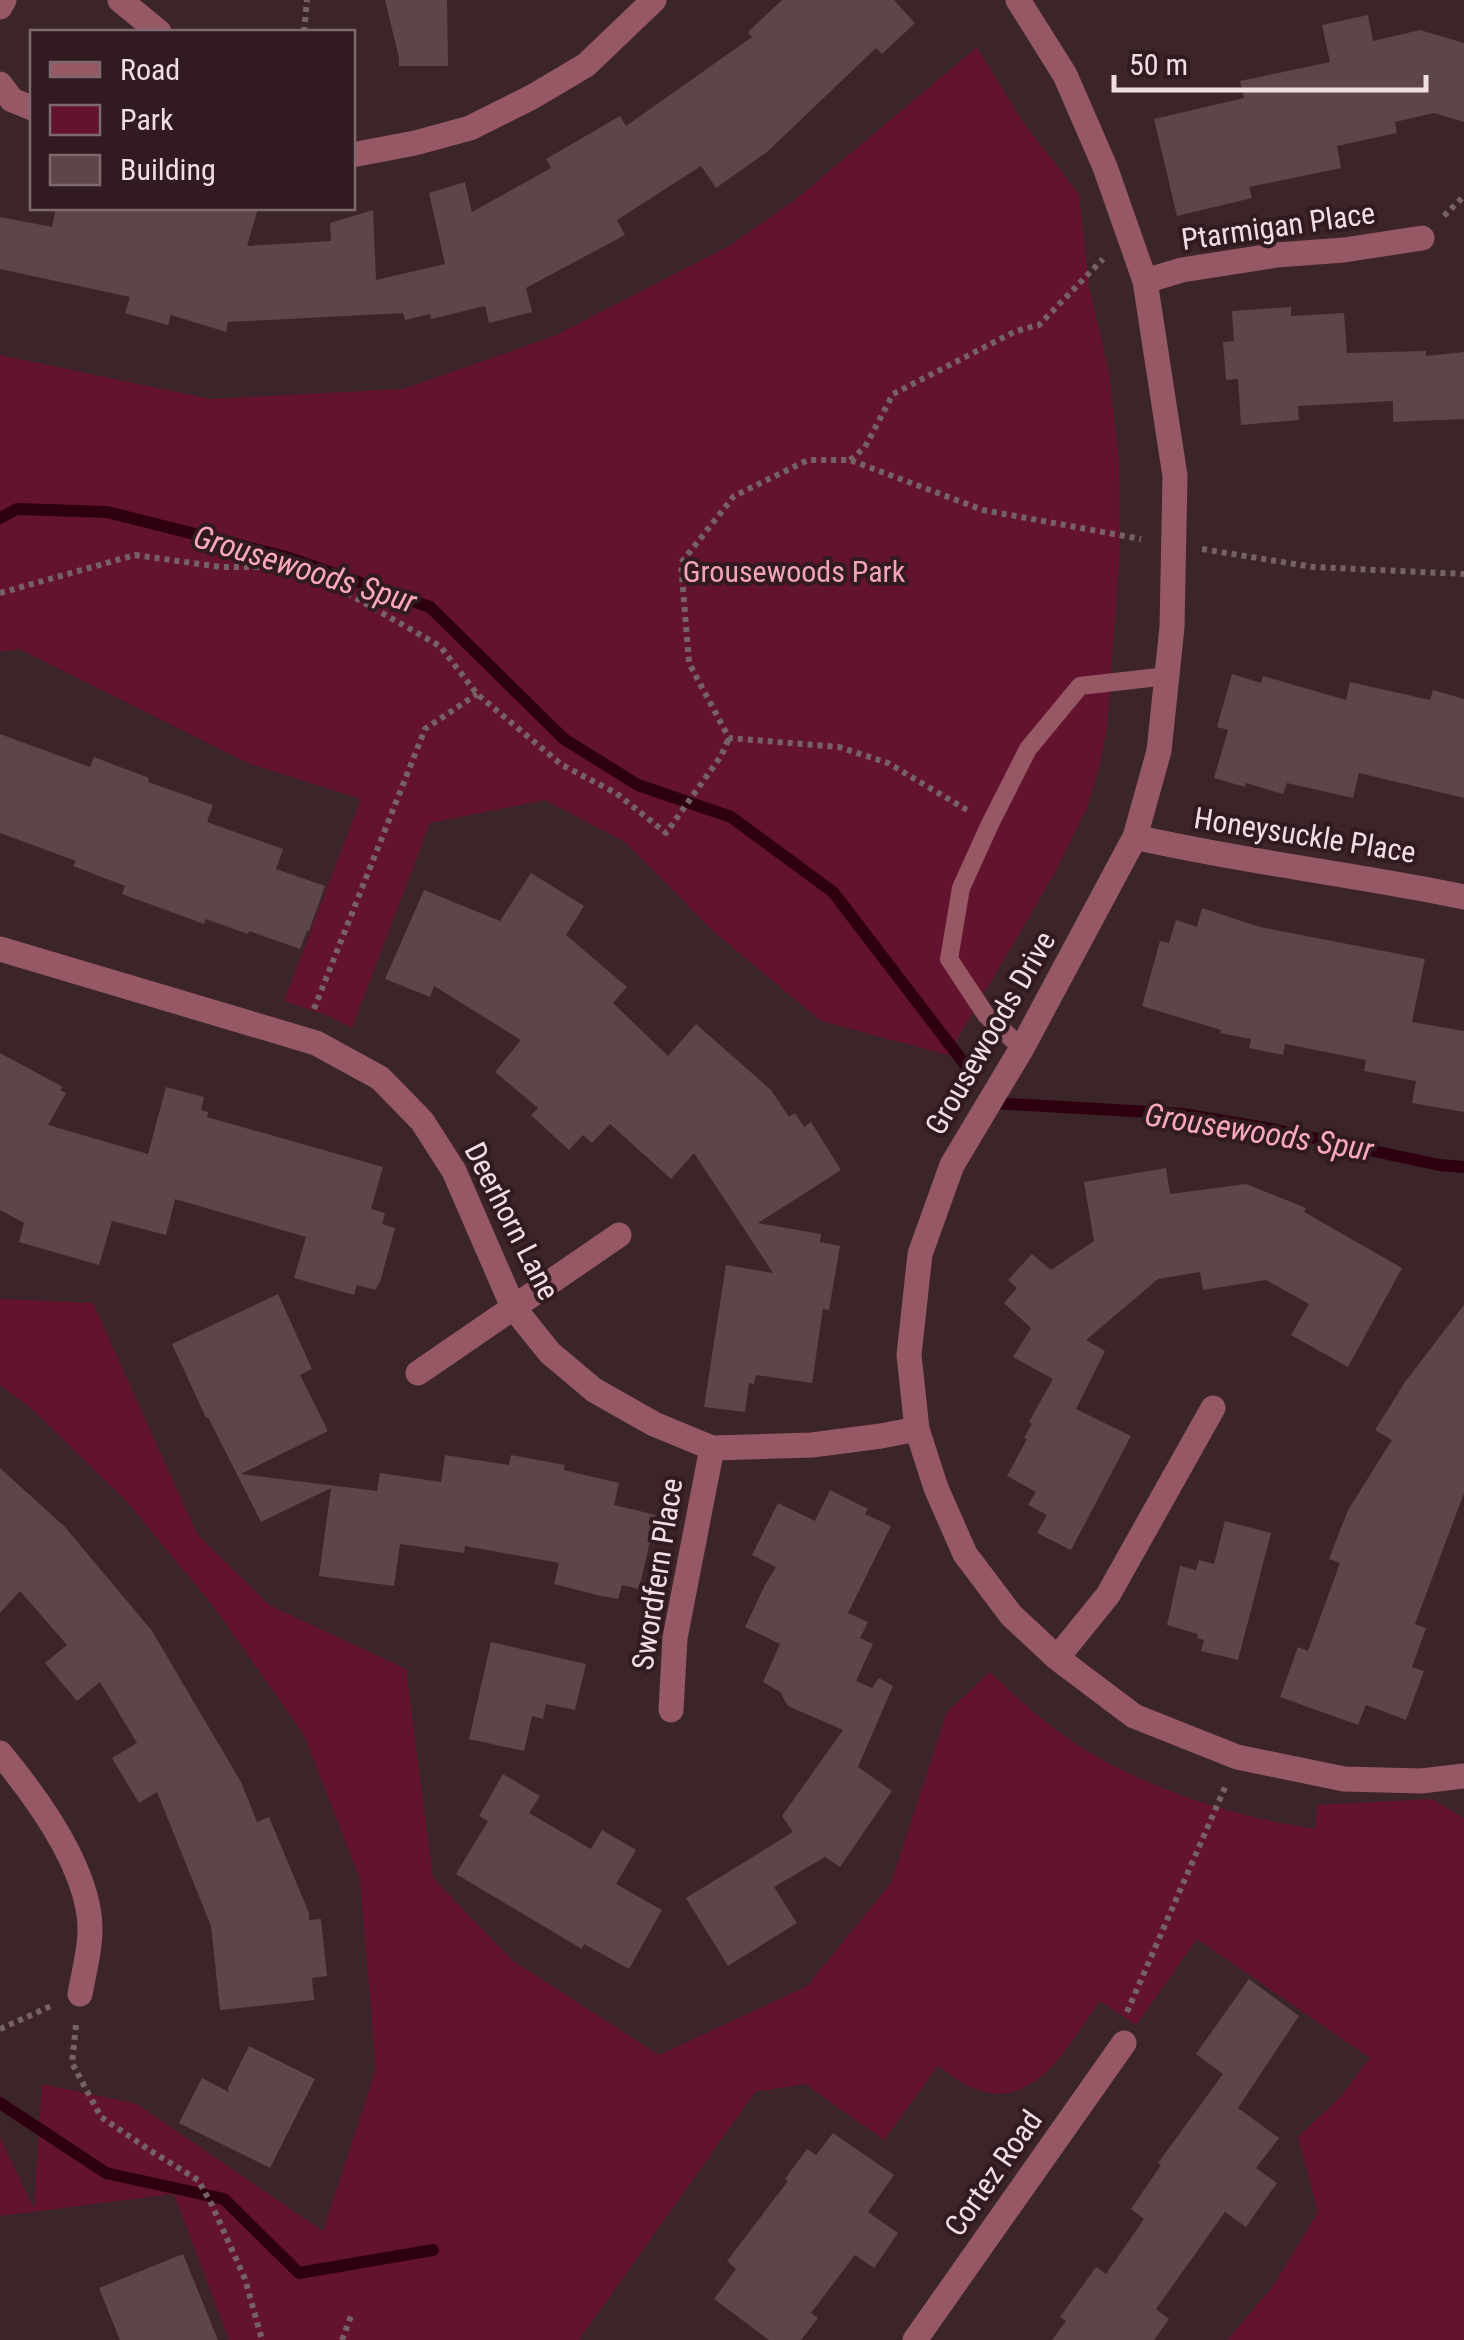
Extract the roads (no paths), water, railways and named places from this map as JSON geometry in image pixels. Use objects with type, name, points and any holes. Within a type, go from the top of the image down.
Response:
[{"type":"street","points":[[0,7],[4,0]]},
{"type":"street","points":[[120,0],[156,30]]},
{"type":"street","points":[[355,154],[470,128],[532,97],[586,66],[654,0]]},
{"type":"street","name":"Grousewoods Drive","points":[[1018,0],[1065,75],[1104,167],[1145,281],[1175,476],[1172,626],[1159,751],[1135,838],[1022,1048],[952,1165],[920,1254],[908,1355],[917,1429],[936,1488],[965,1554],[1010,1615],[1057,1658],[1134,1716],[1237,1757],[1344,1779],[1420,1781],[1464,1776]]},
{"type":"street","points":[[0,84],[12,100],[30,107]]},
{"type":"street","name":"Ptarmigan Place","points":[[1145,281],[1182,270],[1278,255],[1422,238]]},
{"type":"street","name":"Honeysuckle Place","points":[[1135,838],[1464,896]]},
{"type":"street","name":"Deerhorn Lane","points":[[0,949],[302,1038],[380,1078],[422,1122],[454,1171],[513,1307],[550,1354],[594,1390],[654,1424],[712,1448],[812,1444],[917,1429]]},
{"type":"street","points":[[418,1373],[619,1235]]},
{"type":"street","points":[[1057,1658],[1108,1595],[1213,1408]]},
{"type":"street","name":"Swordfern Place","points":[[671,1710],[674,1638],[712,1448]]},
{"type":"street","points":[[0,1753],[47,1818],[74,1866],[89,1910],[90,1947],[80,1994]]},
{"type":"street","name":"Cortez Road","points":[[915,2340],[1124,2043]]},
{"type":"lane","points":[[1022,1048],[986,1015],[949,958],[961,888],[1028,749],[1080,686],[1166,676]]},
{"type":"waterway","name":"Grousewoods Spur","points":[[0,518],[17,509],[107,512],[286,557],[430,607],[564,739],[638,785],[731,817],[833,892],[970,1071]]},
{"type":"waterway","name":"Grousewoods Spur","points":[[994,1103],[1183,1114],[1464,1167]]},
{"type":"waterway","points":[[0,2103],[106,2173],[224,2199],[299,2273],[433,2250]]},
{"type":"park label","name":"Grousewoods Park","points":[[794,571]]}]
